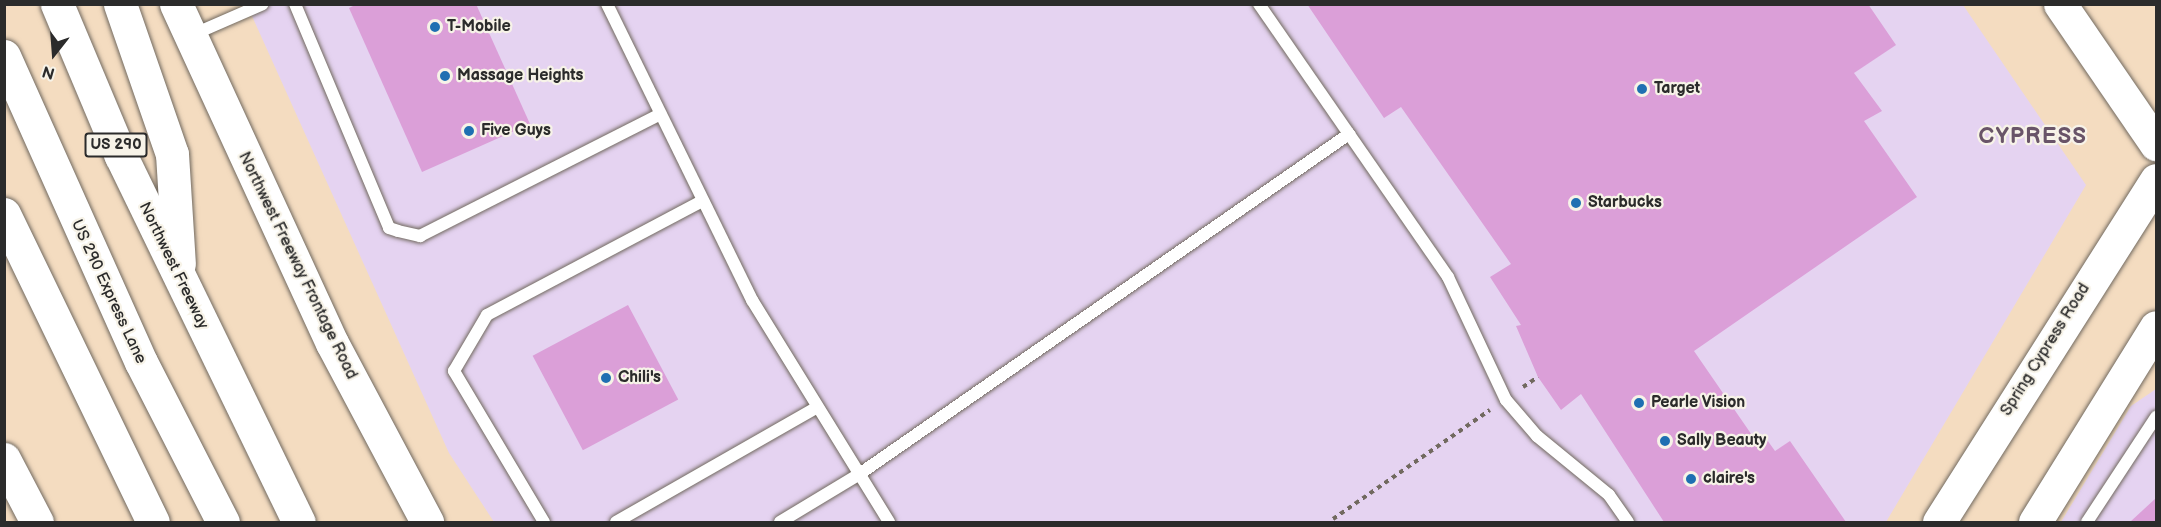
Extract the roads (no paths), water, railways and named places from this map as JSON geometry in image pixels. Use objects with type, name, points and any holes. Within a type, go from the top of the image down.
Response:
[{"type":"main road","name":"Northwest Freeway","points":[[57,4],[181,283],[299,522]]},
{"type":"main road","points":[[120,4],[172,154],[181,283]]},
{"type":"main road","name":"Northwest Freeway Frontage Road","points":[[176,4],[189,37],[332,343],[427,522]]},
{"type":"main road","points":[[2060,4],[2157,144]]},
{"type":"main road","name":"US 290 Express Lane","points":[[4,56],[141,362],[223,522]]},
{"type":"main road","name":"Spring Cypress Road","points":[[1939,522],[2157,180]]},
{"type":"main road","points":[[4,214],[153,522]]},
{"type":"main road","points":[[2035,522],[2157,327]]},
{"type":"main road","points":[[4,459],[37,522]]},
{"type":"lane","points":[[189,37],[263,4]]},
{"type":"lane","points":[[295,4],[389,228],[420,236],[658,115]]},
{"type":"lane","points":[[607,4],[700,202],[816,408],[889,522]]},
{"type":"lane","points":[[1259,4],[1448,277],[1506,400],[1537,436],[1609,495],[1628,522]]},
{"type":"lane","points":[[780,522],[858,475],[1349,134]]},
{"type":"lane","points":[[544,522],[454,371],[486,315],[700,202]]},
{"type":"lane","points":[[616,522],[816,408]]},
{"type":"lane","points":[[2087,522],[2157,417]]},
{"type":"place","name":"T-Mobile","points":[[435,27]]},
{"type":"place","name":"Massage Heights","points":[[445,76]]},
{"type":"place","name":"Target","points":[[1642,89]]},
{"type":"place","name":"Five Guys","points":[[469,131]]},
{"type":"place","name":"Starbucks","points":[[1576,203]]},
{"type":"place","name":"Chili's","points":[[606,378]]},
{"type":"place","name":"Pearle Vision","points":[[1639,403]]},
{"type":"place","name":"Sally Beauty","points":[[1665,441]]},
{"type":"place","name":"claire's","points":[[1691,479]]},
{"type":"district","name":"CYPRESS","points":[[2033,137]]}]
